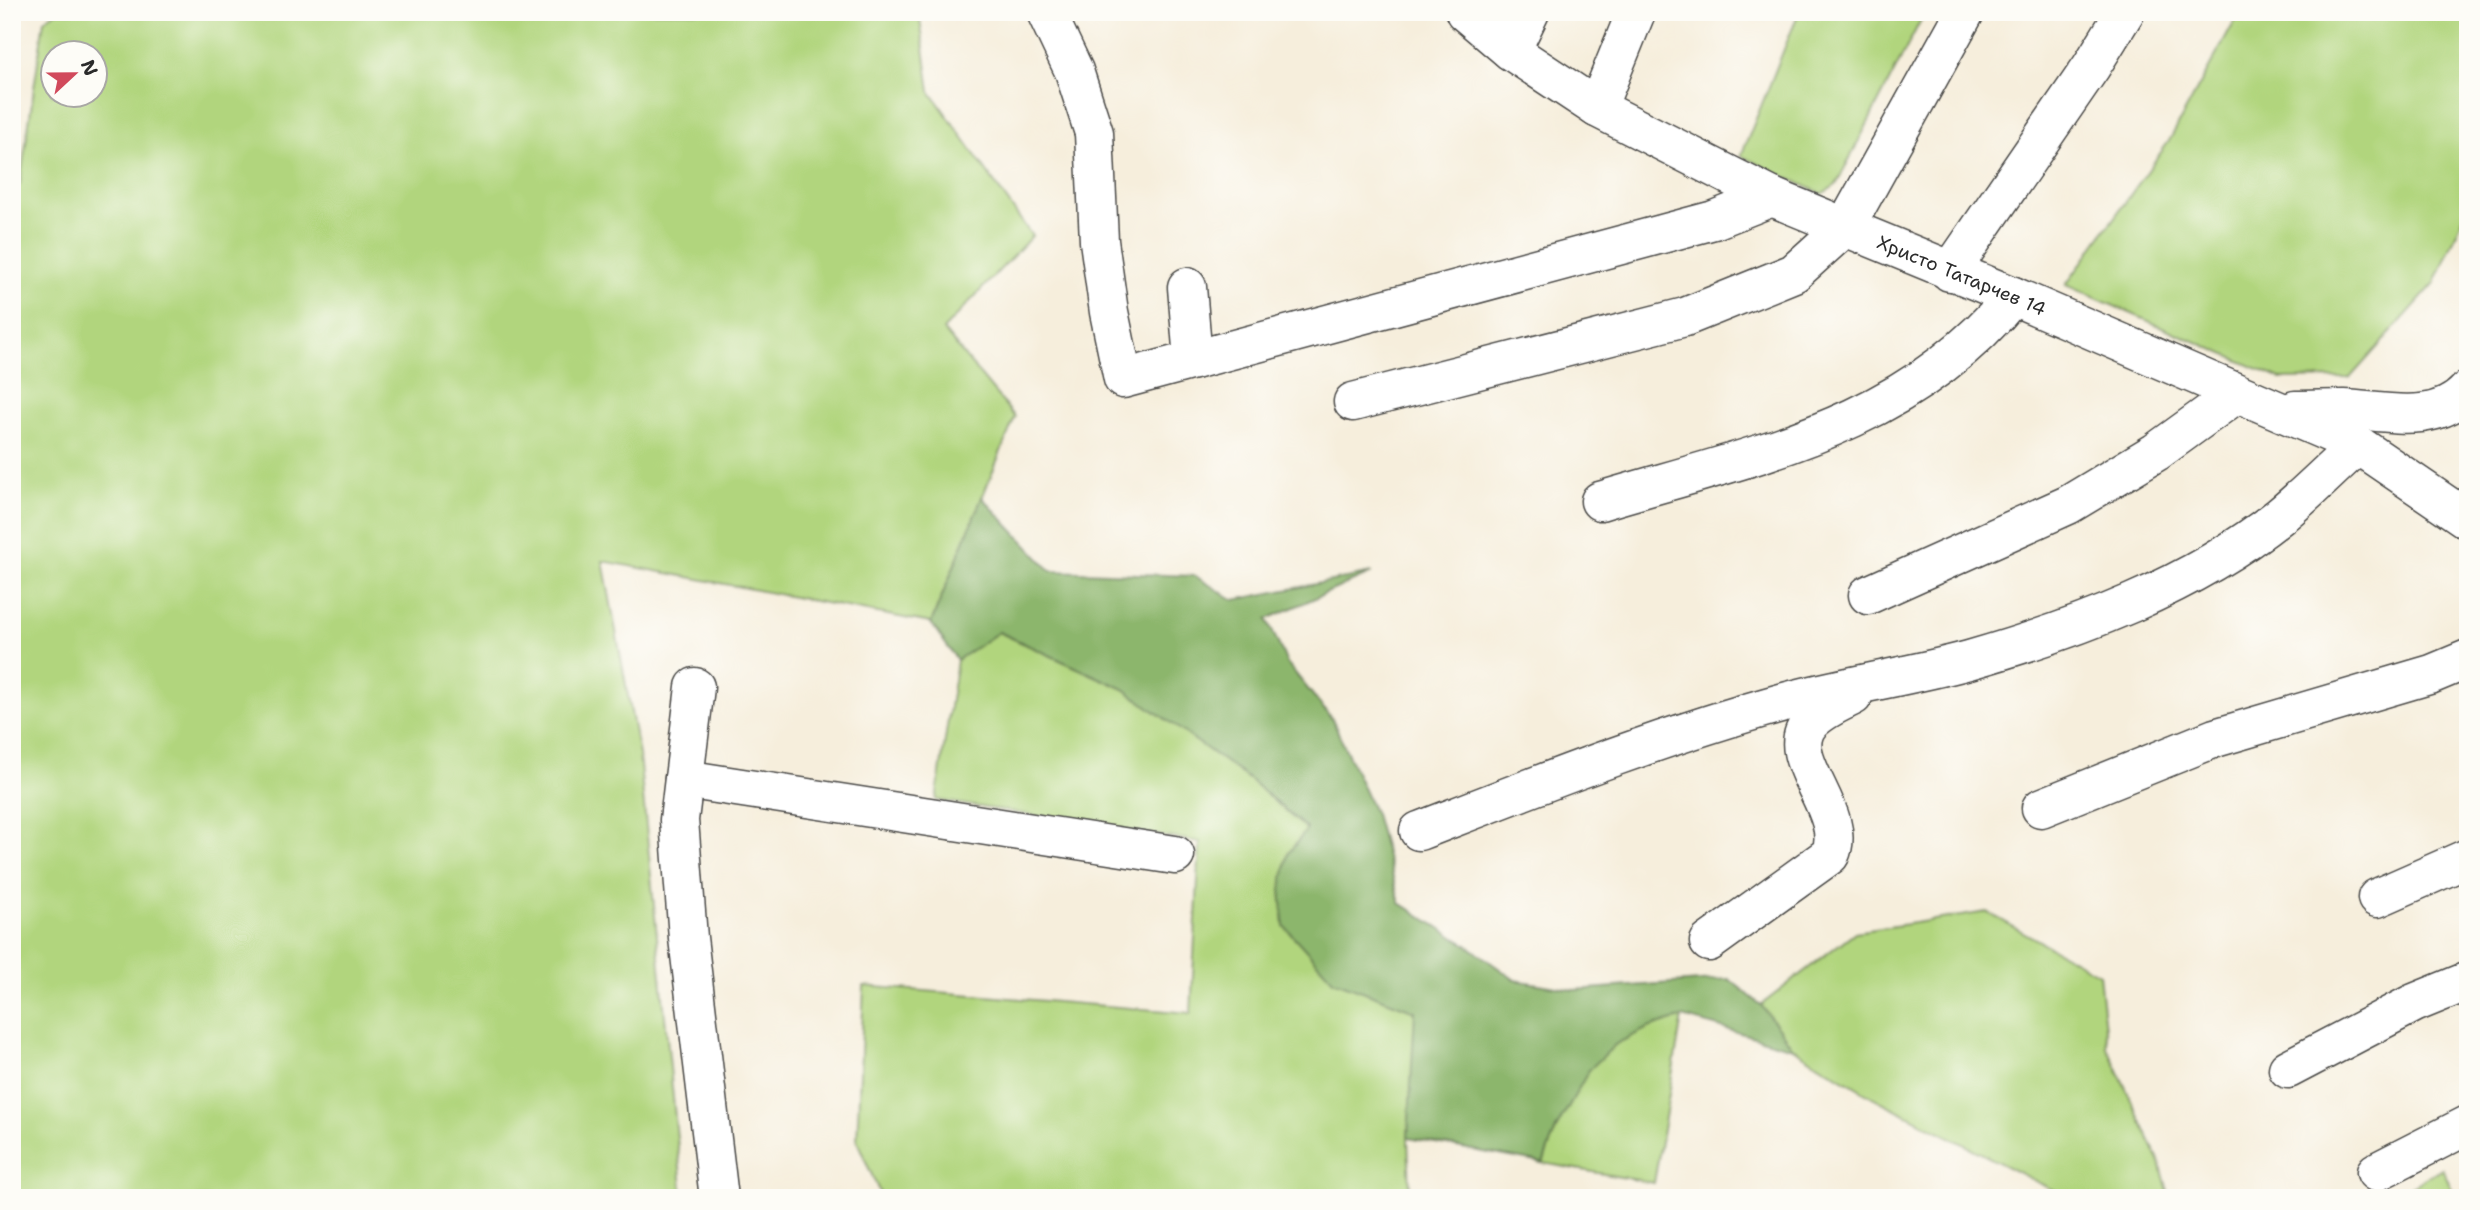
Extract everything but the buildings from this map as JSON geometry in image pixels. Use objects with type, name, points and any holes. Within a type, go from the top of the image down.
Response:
[{"type":"street","points":[[1046,12],[1074,71],[1094,133],[1099,241],[1109,312],[1123,379],[1714,220],[1772,197]]},
{"type":"street","name":"Христо Татарчев 14","points":[[1465,12],[1511,51],[1597,108],[1772,197],[2012,296],[2236,394],[2282,410],[2358,445],[2468,520]]},
{"type":"street","points":[[1511,51],[1530,12]]},
{"type":"street","points":[[1597,108],[1636,12]]},
{"type":"street","points":[[1353,402],[1685,317],[1794,273],[1846,226],[1965,12]]},
{"type":"street","points":[[1950,272],[2091,67],[2125,12]]},
{"type":"street","points":[[1187,287],[1193,360]]},
{"type":"street","points":[[1600,501],[1782,447],[1879,408],[1936,372],[1972,342],[2012,296]]},
{"type":"street","points":[[2282,410],[2344,409],[2406,416],[2434,410],[2459,400],[2468,390]]},
{"type":"street","points":[[1868,595],[2068,505],[2156,452],[2236,394]]},
{"type":"street","points":[[1419,831],[1533,786],[1733,718],[1789,701],[1969,660],[2139,600],[2179,580],[2279,517],[2358,445]]},
{"type":"street","points":[[2041,808],[2215,738],[2432,674],[2468,659]]},
{"type":"street","points":[[1709,942],[1830,855],[1835,843],[1835,829],[1802,751],[1802,736],[1810,722],[1825,711],[1900,676]]},
{"type":"street","points":[[695,687],[679,820],[688,938],[719,1198]]},
{"type":"street","points":[[684,779],[1175,855]]},
{"type":"street","points":[[2377,898],[2468,858]]},
{"type":"street","points":[[2288,1069],[2414,1003],[2468,981]]},
{"type":"street","points":[[2376,1172],[2468,1125]]},
{"type":"green space","points":[[56,12],[277,12],[282,15],[285,12],[919,12],[930,91],[1032,236],[943,330],[1015,417],[931,623],[603,561],[639,755],[683,1198],[12,1198],[12,195],[20,184],[38,61],[38,108],[108,108],[108,38],[41,38],[44,20]]},
{"type":"green space","points":[[1799,12],[1925,12],[1836,185],[1822,194],[1741,156]]},
{"type":"green space","points":[[2240,12],[2468,12],[2468,207],[2435,283],[2350,378],[2281,379],[2066,285],[2169,141]]},
{"type":"green space","points":[[982,497],[1051,571],[1195,576],[1234,600],[1372,573],[1267,619],[1287,663],[1332,719],[1375,814],[1400,903],[1467,945],[1515,980],[1574,990],[1729,979],[1761,1005],[1793,1048],[1683,1017],[1648,1028],[1616,1044],[1589,1070],[1556,1129],[1543,1163],[1408,1138],[1415,1011],[1333,980],[1284,926],[1281,889],[1288,854],[1307,829],[1250,780],[1124,689],[999,632],[957,660],[931,623]]},
{"type":"green space","points":[[998,632],[1124,689],[1250,780],[1307,830],[1288,854],[1333,980],[1416,1011],[1408,1138],[1410,1193],[1378,1198],[882,1198],[857,1141],[864,986],[1191,1013],[1200,842],[936,800],[957,660]]},
{"type":"green space","points":[[1987,912],[2099,974],[2107,1047],[2160,1163],[2170,1198],[2068,1198],[1874,1098],[1793,1048],[1761,1005],[1855,932]]},
{"type":"green space","points":[[1682,1017],[1654,1183],[1543,1163],[1571,1097],[1603,1054],[1632,1034]]},
{"type":"green space","points":[[2442,1168],[2456,1198],[2392,1198]]}]
